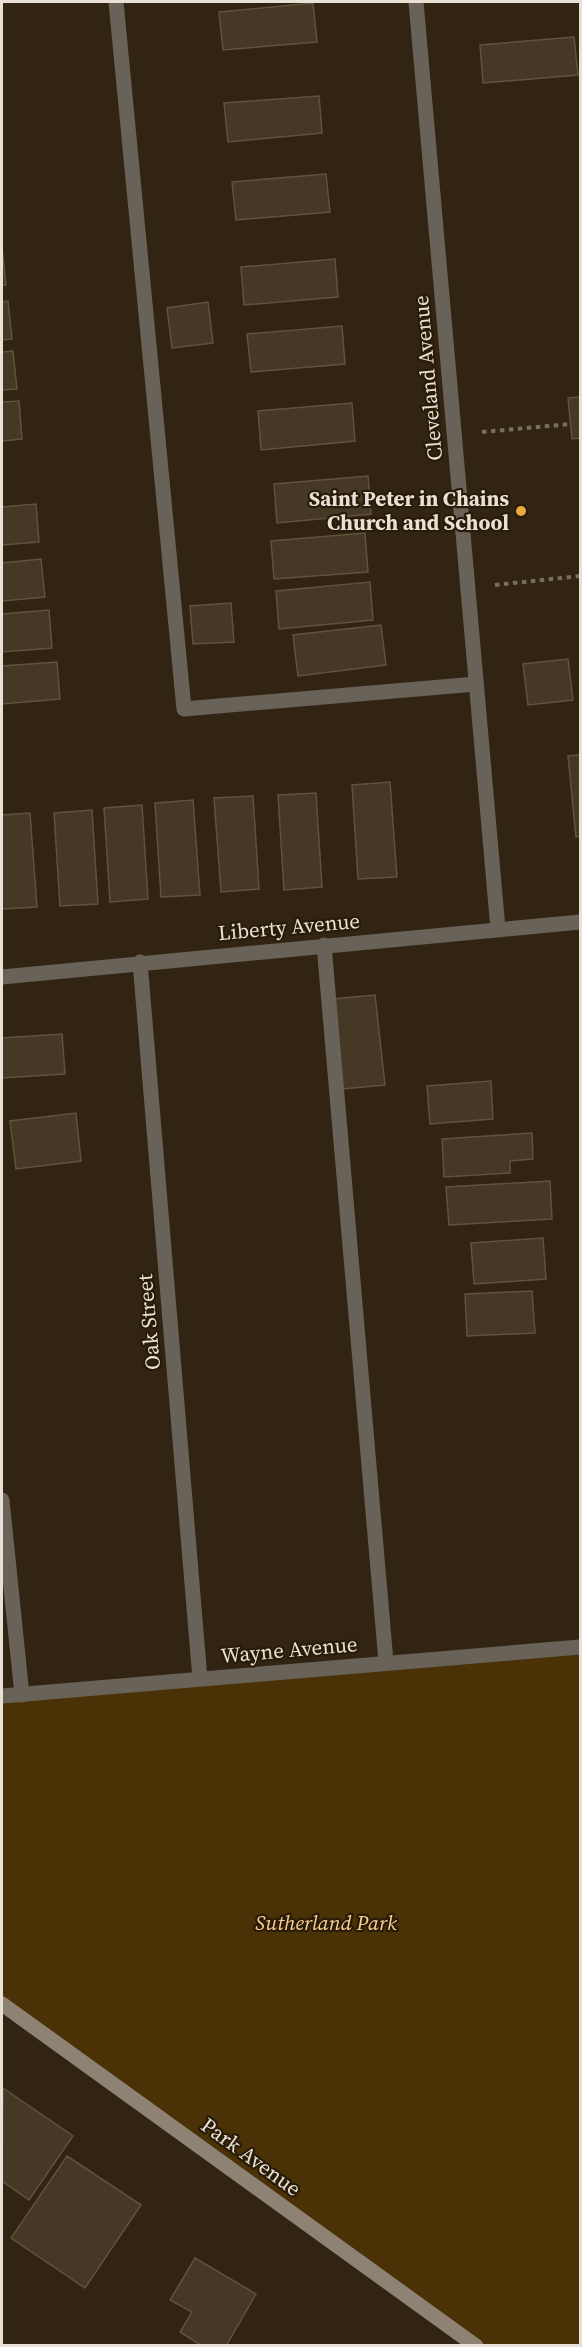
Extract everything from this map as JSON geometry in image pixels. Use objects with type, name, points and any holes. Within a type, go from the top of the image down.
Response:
[{"type":"main road","name":"Park Avenue","points":[[2,2004],[476,2346]]},
{"type":"street","points":[[116,2],[184,710],[476,684]]},
{"type":"street","name":"Cleveland Avenue","points":[[416,2],[498,929]]},
{"type":"street","name":"Liberty Avenue","points":[[2,977],[140,962],[580,922]]},
{"type":"street","points":[[324,945],[386,1662]]},
{"type":"street","name":"Oak Street","points":[[140,962],[200,1679]]},
{"type":"street","points":[[2,1500],[22,1695]]},
{"type":"street","name":"Wayne Avenue","points":[[2,1696],[580,1647]]},
{"type":"path","points":[[454,435],[571,424]]},
{"type":"path","points":[[468,588],[580,576]]},
{"type":"green space","name":"Sutherland Park","points":[[580,1647],[580,2345],[476,2345],[2,2004],[2,1696]]},
{"type":"building","points":[[313,3],[317,42],[223,50],[219,12]]},
{"type":"building","points":[[574,37],[578,75],[483,83],[480,45]]},
{"type":"building","points":[[319,96],[322,133],[228,142],[224,103]]},
{"type":"building","points":[[326,174],[330,212],[236,220],[232,182]]},
{"type":"building","points":[[2,247],[6,285],[2,285]]},
{"type":"building","points":[[335,259],[338,297],[244,305],[241,267]]},
{"type":"building","points":[[8,301],[12,339],[2,340],[2,302]]},
{"type":"building","points":[[208,302],[213,343],[172,348],[167,308]]},
{"type":"building","points":[[342,326],[345,364],[251,372],[247,334]]},
{"type":"building","points":[[13,351],[17,389],[2,390],[2,352]]},
{"type":"building","points":[[580,397],[580,438],[572,439],[568,398]]},
{"type":"building","points":[[19,401],[22,439],[2,441],[2,402]]},
{"type":"building","points":[[352,403],[355,441],[261,450],[258,411]]},
{"type":"building","points":[[368,476],[371,514],[277,523],[274,484]]},
{"type":"building","points":[[36,504],[39,542],[2,545],[2,507]]},
{"type":"building","points":[[365,533],[368,572],[274,579],[271,541]]},
{"type":"building","points":[[41,559],[45,597],[2,601],[2,563]]},
{"type":"building","points":[[370,582],[373,620],[279,629],[276,591]]},
{"type":"building","points":[[231,603],[234,642],[193,644],[190,606]]},
{"type":"building","points":[[49,610],[52,648],[2,652],[2,614]]},
{"type":"building","points":[[381,625],[386,665],[298,676],[293,635]]},
{"type":"building","points":[[568,659],[573,700],[528,705],[523,664]]},
{"type":"building","points":[[57,662],[60,699],[2,704],[2,666]]},
{"type":"building","points":[[580,755],[580,836],[576,837],[568,756]]},
{"type":"building","points":[[390,782],[397,877],[358,879],[352,785]]},
{"type":"building","points":[[316,793],[322,887],[284,890],[278,795]]},
{"type":"building","points":[[253,796],[259,889],[221,892],[214,798]]},
{"type":"building","points":[[193,800],[200,895],[161,897],[155,803]]},
{"type":"building","points":[[142,805],[148,899],[110,902],[104,808]]},
{"type":"building","points":[[92,810],[98,904],[60,906],[54,813]]},
{"type":"building","points":[[30,813],[37,907],[2,909],[2,815]]},
{"type":"building","points":[[375,995],[385,1085],[342,1089],[332,999]]},
{"type":"building","points":[[62,1034],[65,1074],[2,1078],[2,1038]]},
{"type":"building","points":[[491,1081],[493,1119],[430,1124],[427,1086]]},
{"type":"building","points":[[76,1113],[81,1161],[16,1169],[10,1121]]},
{"type":"building","points":[[532,1133],[533,1159],[510,1161],[510,1173],[444,1177],[442,1139]]},
{"type":"building","points":[[550,1181],[552,1219],[449,1225],[446,1187]]},
{"type":"building","points":[[543,1238],[546,1279],[474,1284],[471,1243]]},
{"type":"building","points":[[532,1291],[535,1333],[467,1336],[465,1294]]},
{"type":"building","points":[[3,2088],[73,2136],[29,2200],[2,2181]]},
{"type":"building","points":[[67,2156],[141,2205],[85,2288],[11,2238]]},
{"type":"building","points":[[195,2258],[256,2294],[226,2346],[202,2346],[180,2332],[192,2312],[170,2300]]},
{"type":"place","name":"Saint Peter in Chains Church and School","points":[[521,511]]}]
